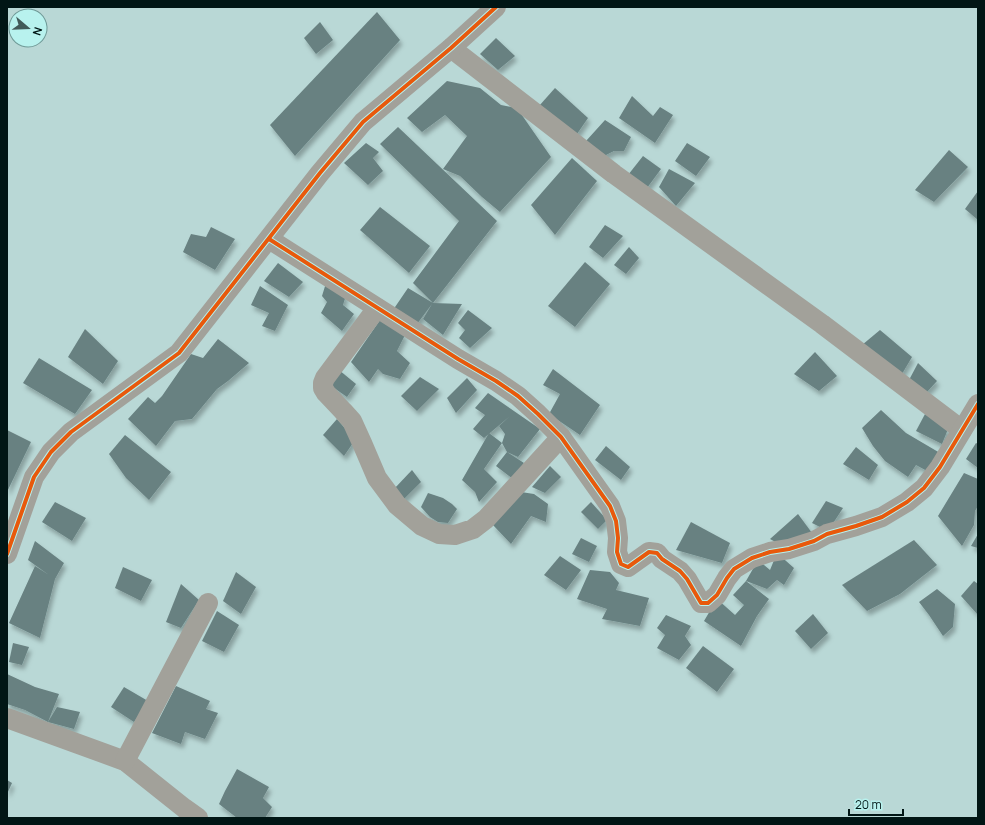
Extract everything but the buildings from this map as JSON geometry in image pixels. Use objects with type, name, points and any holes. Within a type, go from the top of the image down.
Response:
[{"type":"street","points":[[7,554],[34,477],[51,452],[71,432],[179,353],[320,173],[363,122],[451,48],[496,7]]},
{"type":"street","points":[[451,48],[614,174],[822,324],[962,430]]},
{"type":"street","points":[[269,239],[518,396],[561,437],[610,506],[616,521],[618,538],[617,552],[621,564],[628,567],[649,552],[657,553],[662,559],[680,571],[687,579],[701,603],[708,603],[717,595],[734,569],[752,558],[770,552],[789,549],[827,534],[882,517],[907,502],[924,488],[940,467],[978,404]]},
{"type":"street","points":[[377,308],[325,378],[323,388],[352,421],[377,478],[397,505],[422,526],[439,534],[455,535],[473,528],[486,519],[561,437]]},
{"type":"street","points":[[126,761],[208,603]]},
{"type":"street","points":[[7,718],[126,761],[198,818]]},
{"type":"cycle path","points":[[7,554],[34,477],[51,452],[71,432],[179,353],[320,173],[363,122],[451,48],[496,7]]},
{"type":"cycle path","points":[[269,239],[518,396],[561,437],[610,506],[616,521],[618,538],[617,552],[621,564],[628,567],[649,552],[657,553],[662,559],[680,571],[687,579],[701,603],[708,603],[717,595],[734,569],[752,558],[770,552],[789,549],[814,541],[827,534],[882,517],[907,502],[924,488],[940,467],[978,404]]}]
